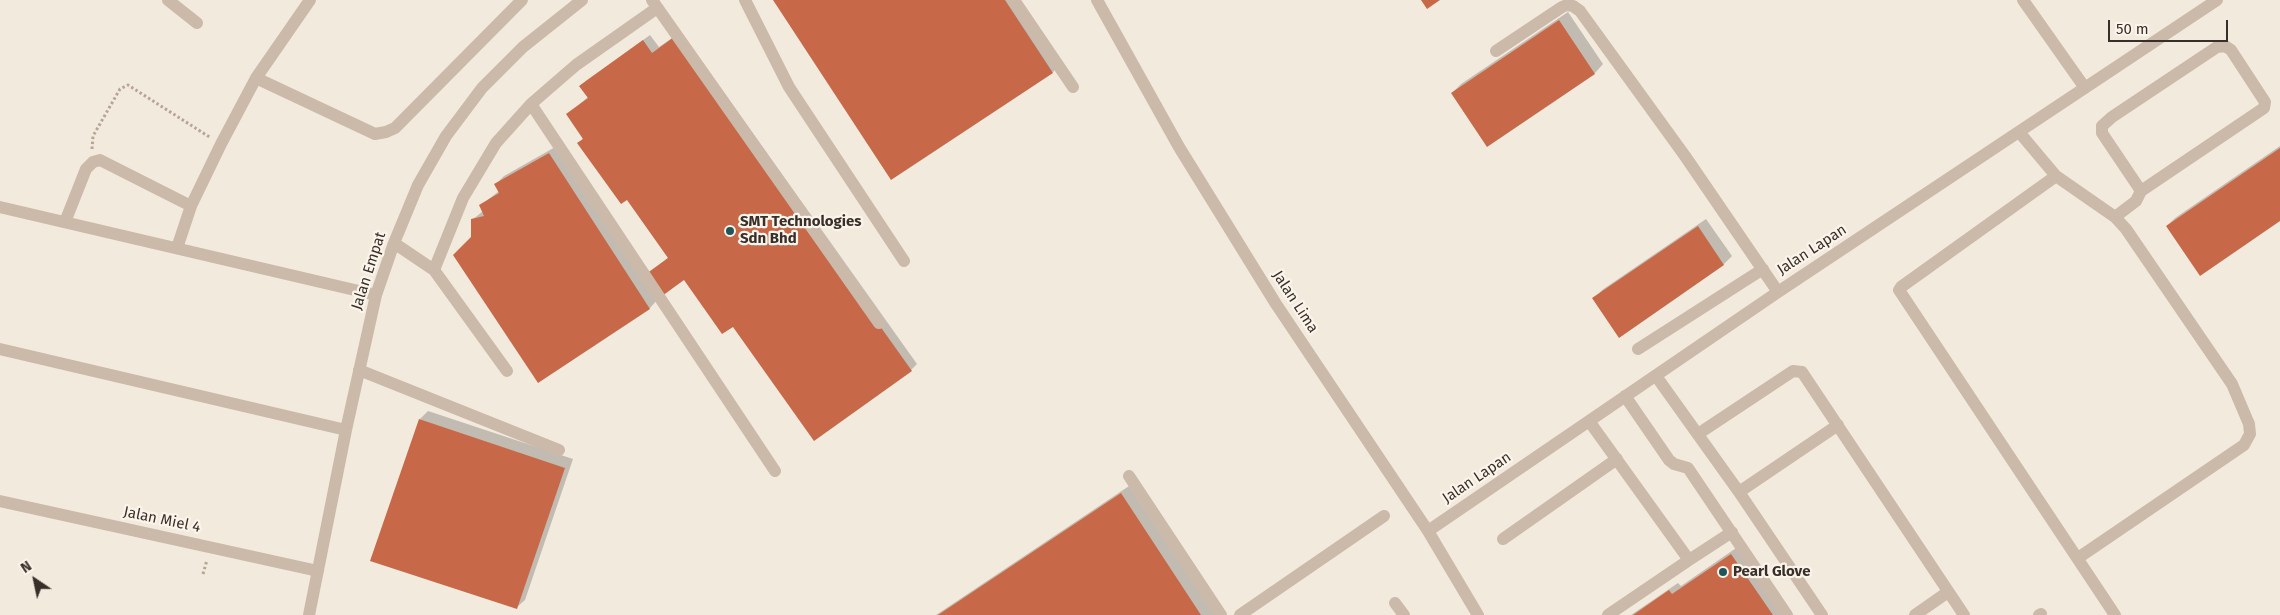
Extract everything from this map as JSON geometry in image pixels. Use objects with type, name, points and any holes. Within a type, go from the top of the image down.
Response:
[{"type":"street","points":[[168,0],[196,23]]},
{"type":"street","points":[[177,248],[191,206],[256,78],[310,0]]},
{"type":"street","points":[[256,78],[375,134],[386,132],[395,128],[522,0]]},
{"type":"street","points":[[744,0],[789,87],[904,262]]},
{"type":"street","points":[[1014,0],[1073,87]]},
{"type":"street","name":"Jalan Lima","points":[[1097,0],[1179,147],[1276,304],[1428,531],[1478,615]]},
{"type":"street","points":[[2023,0],[2084,88]]},
{"type":"street","name":"Jalan Lapan","points":[[1428,531],[1778,292],[2217,0]]},
{"type":"street","name":"Jalan Empat","points":[[309,615],[346,430],[376,295],[394,243],[418,185],[446,136],[482,88],[523,47],[577,2]]},
{"type":"street","points":[[434,270],[463,198],[496,143],[531,104],[576,64],[655,4],[879,323]]},
{"type":"street","points":[[1496,52],[1567,5],[1580,11],[1685,156],[1778,292]]},
{"type":"street","points":[[2115,217],[2132,205],[2142,191],[2264,108],[2265,102],[2231,50],[2224,46],[2217,47],[2112,117],[2102,126],[2102,133],[2142,191]]},
{"type":"street","points":[[531,104],[774,471]]},
{"type":"street","points":[[2020,132],[2056,176],[2115,217],[2126,229],[2232,384],[2249,424],[2250,434],[2244,446],[2078,558]]},
{"type":"street","points":[[65,222],[86,169],[93,162],[100,160],[191,206]]},
{"type":"street","points":[[2056,176],[1901,287],[1900,290],[2115,615]]},
{"type":"street","points":[[0,207],[376,295]]},
{"type":"street","points":[[394,243],[434,270],[507,371]]},
{"type":"street","points":[[1638,348],[1762,269]]},
{"type":"street","points":[[0,349],[346,430]]},
{"type":"street","points":[[359,370],[559,450]]},
{"type":"street","points":[[1698,434],[1793,371],[1798,370],[1804,375],[1838,425],[1964,615]]},
{"type":"street","points":[[1656,376],[1739,492],[1822,615]]},
{"type":"street","points":[[1626,396],[1669,460],[1674,464],[1688,468],[1787,615]]},
{"type":"street","points":[[1589,421],[1689,560]]},
{"type":"street","points":[[1739,492],[1838,425]]},
{"type":"street","points":[[1504,539],[1617,459]]},
{"type":"street","points":[[1128,476],[1221,615]]},
{"type":"street","name":"Jalan Miel 4","points":[[0,501],[318,571]]},
{"type":"street","points":[[1240,615],[1384,516]]},
{"type":"street","points":[[1608,615],[1732,532]]},
{"type":"street","points":[[1915,615],[1948,592]]},
{"type":"street","points":[[1395,603],[1404,615]]},
{"type":"path","points":[[93,162],[93,136],[120,89],[128,85],[221,144]]},
{"type":"path","points":[[204,574],[207,558]]},
{"type":"building","points":[[773,0],[1005,0],[1053,73],[891,180]]},
{"type":"building","points":[[1421,0],[1440,0],[1427,9]]},
{"type":"building","points":[[1559,20],[1595,74],[1487,147],[1451,93]]},
{"type":"building","name":"SMT Technologies Sdn Bhd","points":[[674,37],[912,371],[814,441],[733,327],[722,334],[684,280],[662,296],[646,274],[668,258],[627,200],[621,204],[577,143],[583,139],[566,114],[588,98],[579,86],[643,40],[652,53]]},
{"type":"building","points":[[2280,148],[2280,221],[2200,276],[2166,226]]},
{"type":"building","points":[[549,153],[650,309],[538,383],[453,255],[471,237],[471,219],[484,216],[479,205],[499,193],[494,184]]},
{"type":"building","points":[[1698,226],[1724,265],[1619,338],[1592,298]]},
{"type":"building","points":[[419,419],[565,468],[517,609],[370,561]]},
{"type":"building","points":[[1121,493],[1201,615],[938,615]]},
{"type":"building","name":"Pearl Glove","points":[[1731,554],[1773,615],[1633,615],[1669,590],[1672,594]]},
{"type":"place","name":"SMT Technologies Sdn Bhd","points":[[730,231]]},
{"type":"place","name":"Pearl Glove","points":[[1723,572]]}]
